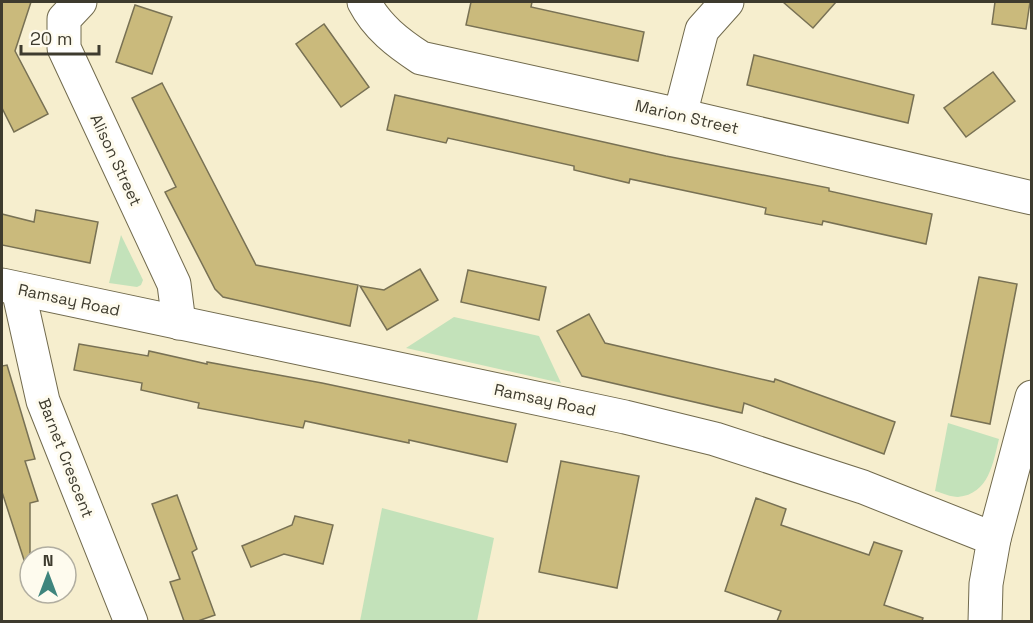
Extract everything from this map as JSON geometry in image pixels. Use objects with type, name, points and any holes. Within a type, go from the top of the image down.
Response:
[{"type":"street","name":"Alison Street","points":[[81,2],[64,19],[64,48],[174,284],[179,323]]},
{"type":"street","name":"Marion Street","points":[[364,2],[392,39],[421,58],[680,115],[1032,198]]},
{"type":"street","points":[[680,115],[702,30],[728,2]]},
{"type":"street","name":"Ramsay Road","points":[[10,287],[625,417],[715,440],[863,487],[994,539]]},
{"type":"street","name":"Barnet Crescent","points":[[10,287],[43,401],[131,621]]},
{"type":"street","points":[[985,621],[986,584],[994,539],[1032,397]]},
{"type":"green space","points":[[121,235],[143,280],[137,287],[109,283]]},
{"type":"green space","points":[[454,317],[539,336],[561,383],[406,348]]},
{"type":"green space","points":[[948,423],[999,439],[988,476],[977,490],[968,495],[949,496],[935,491]]},
{"type":"green space","points":[[382,508],[494,538],[477,621],[360,621]]},
{"type":"building","points":[[2,2],[31,2],[15,51],[48,114],[14,132],[2,108]]},
{"type":"building","points":[[471,2],[532,2],[531,7],[644,32],[638,61],[466,25]]},
{"type":"building","points":[[783,2],[836,2],[813,28]]},
{"type":"building","points":[[995,2],[1030,2],[1026,29],[992,24]]},
{"type":"building","points":[[135,5],[172,17],[152,74],[116,62]]},
{"type":"building","points":[[324,24],[369,87],[341,107],[296,44]]},
{"type":"building","points":[[754,55],[914,95],[908,123],[747,85]]},
{"type":"building","points":[[993,72],[1015,101],[966,137],[944,108]]},
{"type":"building","points":[[162,83],[256,265],[358,285],[350,326],[223,297],[215,289],[165,192],[176,187],[132,98]]},
{"type":"building","points":[[395,95],[666,156],[829,188],[829,191],[932,214],[926,244],[823,221],[822,225],[765,214],[766,208],[630,179],[629,183],[574,170],[574,166],[448,138],[446,143],[387,130]]},
{"type":"building","points":[[36,210],[98,222],[90,263],[2,245],[2,214],[34,222]]},
{"type":"building","points":[[420,269],[438,300],[387,330],[360,286],[384,290]]},
{"type":"building","points":[[468,270],[546,287],[539,320],[461,302]]},
{"type":"building","points":[[979,277],[1017,284],[990,424],[951,416]]},
{"type":"building","points":[[589,314],[605,343],[774,382],[775,379],[895,422],[884,454],[744,403],[742,413],[582,376],[557,331]]},
{"type":"building","points":[[79,344],[148,356],[149,351],[207,364],[207,362],[322,383],[516,424],[507,462],[409,440],[409,443],[305,421],[303,428],[198,408],[199,403],[141,390],[142,383],[74,370]]},
{"type":"building","points":[[7,365],[35,459],[25,461],[38,501],[30,503],[30,545],[19,545],[2,492],[2,366]]},
{"type":"building","points":[[561,461],[639,476],[617,588],[539,572]]},
{"type":"building","points":[[177,495],[197,549],[192,552],[215,615],[198,621],[184,621],[170,582],[180,579],[152,504]]},
{"type":"building","points":[[756,498],[786,509],[781,525],[869,555],[874,542],[902,551],[884,605],[923,618],[922,621],[777,621],[781,611],[725,591]]},
{"type":"building","points":[[295,516],[333,525],[323,564],[284,554],[251,567],[242,546],[292,525]]}]
